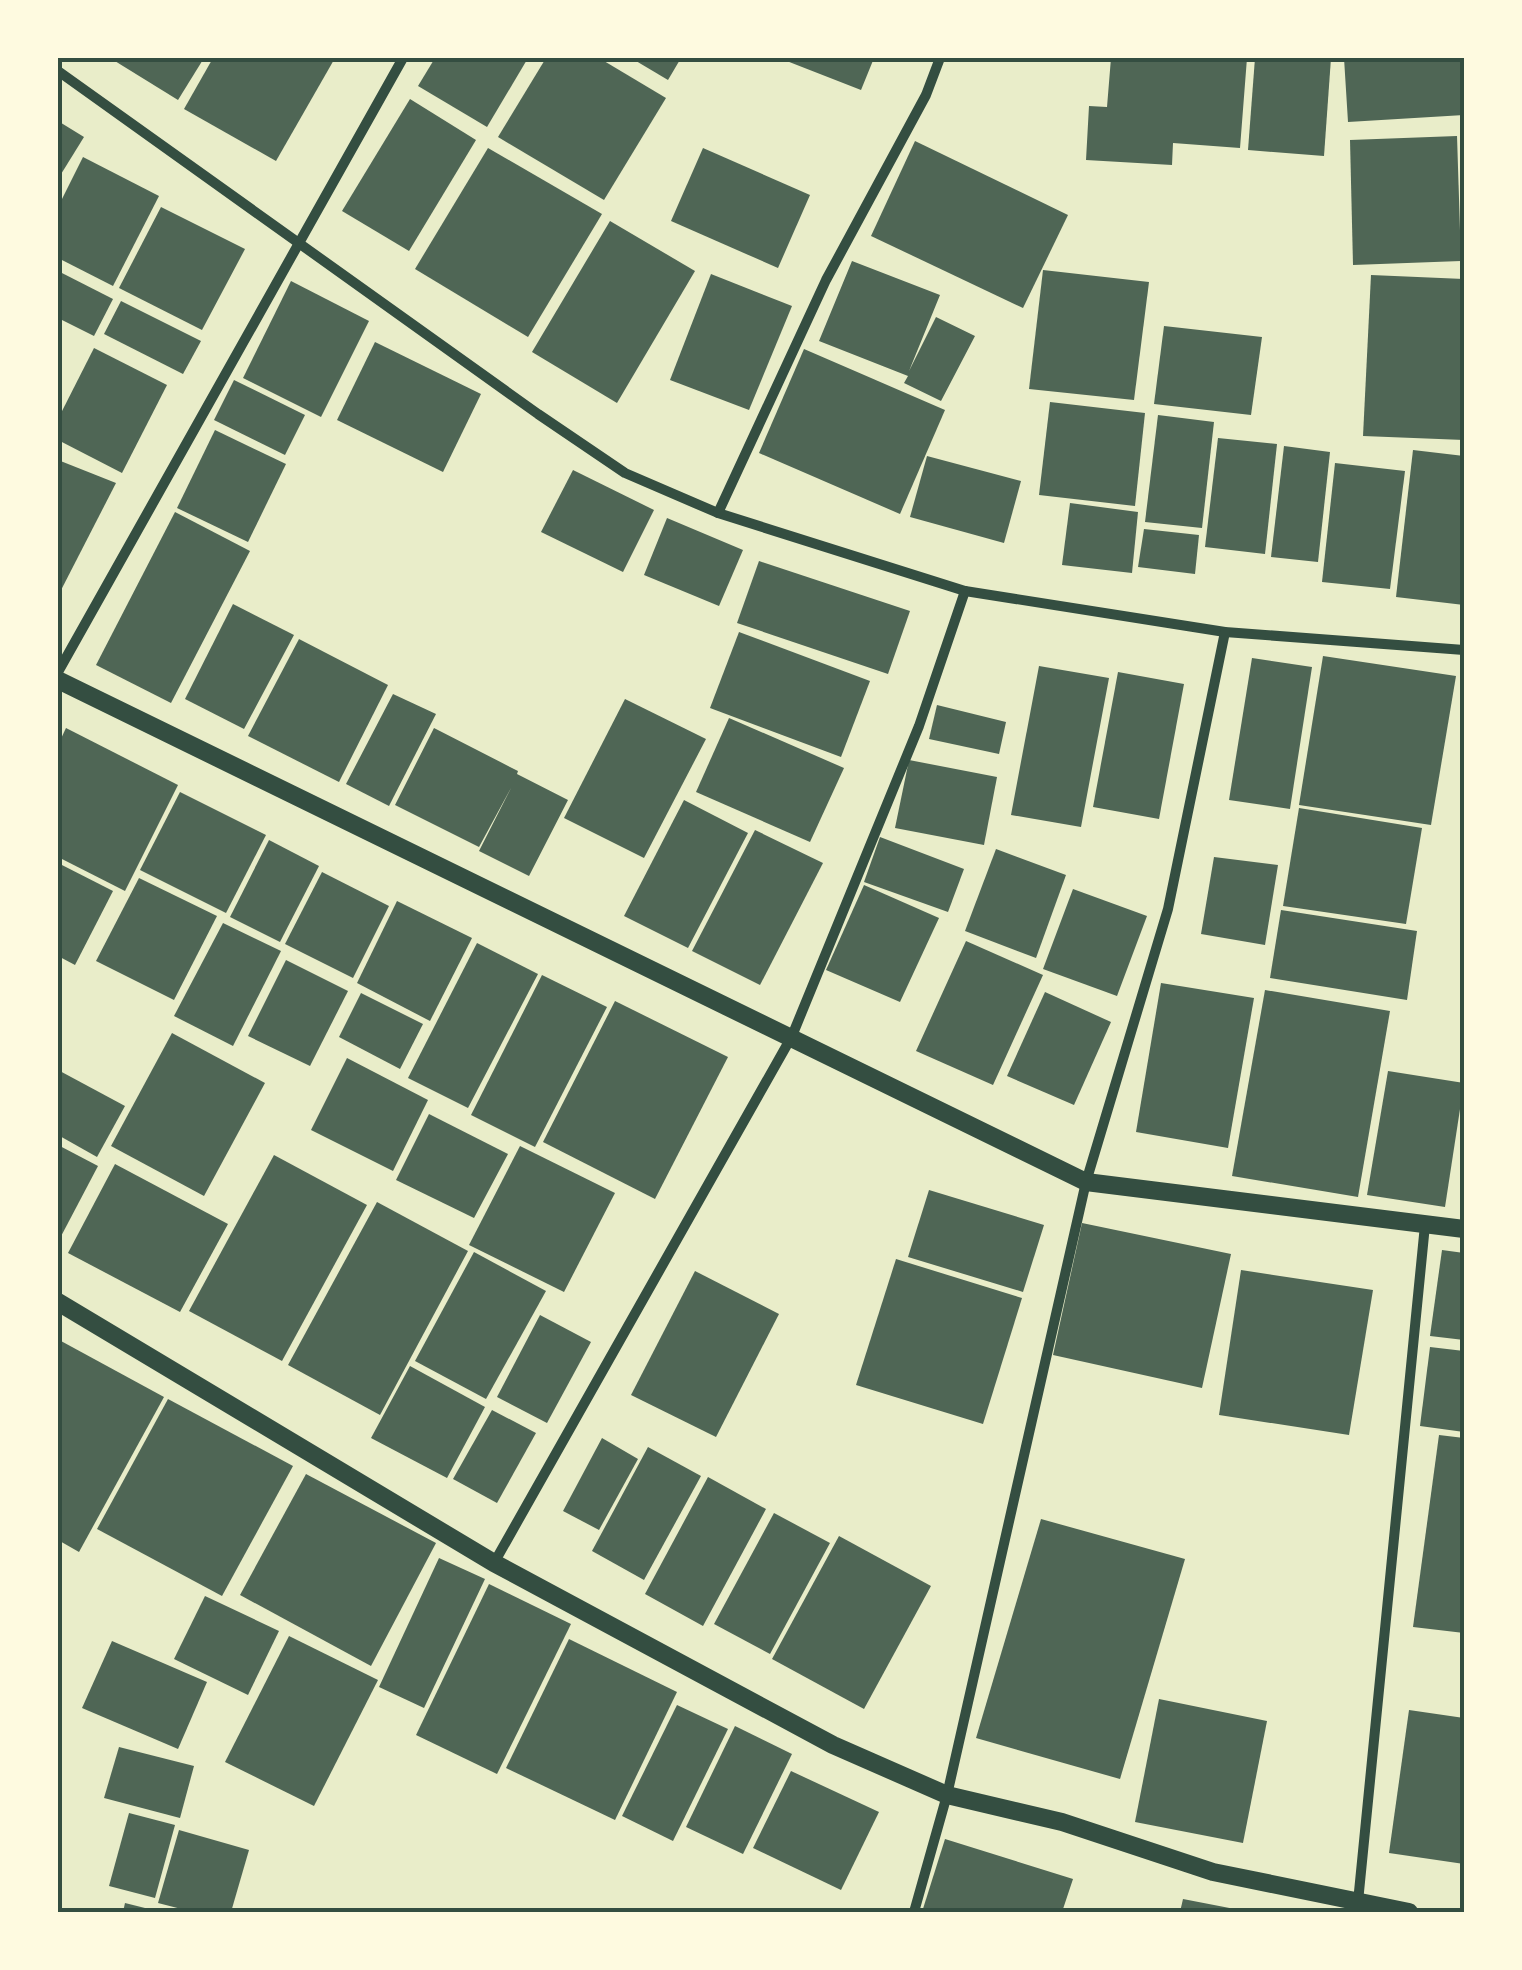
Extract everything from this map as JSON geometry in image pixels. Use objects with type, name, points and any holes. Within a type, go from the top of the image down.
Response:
[{"type":"street","points":[[403,58],[58,676],[1086,1182],[1464,1230]]},
{"type":"street","points":[[718,513],[826,280],[926,95],[940,58]]},
{"type":"street","points":[[58,71],[625,474],[718,513],[966,590],[1226,632],[1464,650]]},
{"type":"street","points":[[494,1563],[792,1036],[919,726],[966,590]]},
{"type":"street","points":[[914,1912],[948,1795],[1086,1182],[1168,909],[1226,632]]},
{"type":"street","points":[[1357,1908],[1425,1225]]},
{"type":"street","points":[[58,1302],[494,1563],[834,1745],[948,1795],[1062,1822],[1213,1872],[1357,1908],[1409,1912]]},
{"type":"building","points":[[110,58],[204,58],[178,100]]},
{"type":"building","points":[[213,58],[335,58],[276,161],[184,109]]},
{"type":"building","points":[[435,58],[528,58],[487,127],[418,86]]},
{"type":"building","points":[[546,58],[599,58],[666,98],[604,200],[498,137]]},
{"type":"building","points":[[631,58],[681,58],[668,80]]},
{"type":"building","points":[[779,58],[874,58],[861,90]]},
{"type":"building","points":[[1111,58],[1247,58],[1240,148],[1173,143],[1172,165],[1086,160],[1089,106],[1107,107]]},
{"type":"building","points":[[1255,58],[1331,58],[1324,156],[1248,150]]},
{"type":"building","points":[[1344,58],[1464,58],[1464,115],[1348,122]]},
{"type":"building","points":[[410,99],[476,140],[409,251],[342,211]]},
{"type":"building","points":[[58,121],[84,137],[58,179]]},
{"type":"building","points":[[1457,136],[1461,261],[1353,265],[1350,140]]},
{"type":"building","points":[[915,141],[1068,215],[1023,308],[871,236]]},
{"type":"building","points":[[488,148],[602,214],[528,337],[415,269]]},
{"type":"building","points":[[703,148],[810,195],[778,268],[671,221]]},
{"type":"building","points":[[83,157],[159,196],[113,286],[58,258],[58,207]]},
{"type":"building","points":[[161,207],[245,249],[202,330],[119,288]]},
{"type":"building","points":[[610,221],[695,271],[617,403],[532,352]]},
{"type":"building","points":[[852,261],[940,295],[909,371],[936,317],[975,336],[941,401],[904,383],[908,376],[819,341]]},
{"type":"building","points":[[1043,270],[1149,282],[1134,400],[1029,389]]},
{"type":"building","points":[[58,271],[113,299],[94,336],[58,318]]},
{"type":"building","points":[[711,274],[792,306],[749,410],[670,380]]},
{"type":"building","points":[[1371,275],[1464,279],[1464,440],[1363,436]]},
{"type":"building","points":[[291,281],[369,321],[321,417],[243,378]]},
{"type":"building","points":[[121,301],[201,341],[183,374],[104,334]]},
{"type":"building","points":[[1164,326],[1262,337],[1251,415],[1154,404]]},
{"type":"building","points":[[375,342],[481,394],[443,472],[337,420]]},
{"type":"building","points":[[94,348],[167,385],[122,473],[58,440],[58,419]]},
{"type":"building","points":[[804,349],[945,410],[900,514],[759,453]]},
{"type":"building","points":[[234,380],[305,415],[285,455],[214,420]]},
{"type":"building","points":[[1050,402],[1145,413],[1135,506],[1039,495]]},
{"type":"building","points":[[1158,415],[1214,422],[1202,528],[1145,522]]},
{"type":"building","points":[[215,430],[286,464],[248,542],[177,508]]},
{"type":"building","points":[[1218,438],[1277,444],[1265,554],[1205,547]]},
{"type":"building","points":[[1284,446],[1330,452],[1318,562],[1271,557]]},
{"type":"building","points":[[1413,450],[1464,456],[1464,605],[1396,597]]},
{"type":"building","points":[[927,456],[1021,481],[1004,543],[910,517]]},
{"type":"building","points":[[58,460],[116,483],[58,596]]},
{"type":"building","points":[[1335,463],[1405,471],[1390,589],[1322,582]]},
{"type":"building","points":[[573,470],[654,510],[623,572],[541,532]]},
{"type":"building","points":[[1070,503],[1138,512],[1132,573],[1062,565]]},
{"type":"building","points":[[175,512],[250,551],[171,703],[96,665]]},
{"type":"building","points":[[667,518],[743,550],[719,606],[644,575]]},
{"type":"building","points":[[1144,529],[1199,535],[1195,574],[1138,567]]},
{"type":"building","points":[[759,561],[910,611],[888,674],[737,623]]},
{"type":"building","points":[[233,604],[294,635],[244,729],[185,699]]},
{"type":"building","points":[[739,632],[870,681],[841,757],[710,708]]},
{"type":"building","points":[[299,639],[388,685],[339,782],[248,736]]},
{"type":"building","points":[[1323,656],[1456,676],[1431,825],[1299,805]]},
{"type":"building","points":[[1252,658],[1312,667],[1290,809],[1229,800]]},
{"type":"building","points":[[1039,666],[1109,678],[1081,827],[1011,815]]},
{"type":"building","points":[[1118,672],[1184,684],[1159,819],[1093,807]]},
{"type":"building","points":[[393,694],[436,714],[389,806],[346,784]]},
{"type":"building","points":[[625,699],[706,739],[644,858],[564,818]]},
{"type":"building","points":[[937,705],[1006,722],[999,754],[929,739]]},
{"type":"building","points":[[729,718],[844,768],[810,842],[696,792]]},
{"type":"building","points":[[66,728],[178,785],[125,891],[58,857],[58,745]]},
{"type":"building","points":[[434,728],[568,800],[529,876],[479,851],[511,788],[479,847],[395,805]]},
{"type":"building","points":[[909,760],[997,777],[984,845],[895,828]]},
{"type":"building","points":[[180,792],[266,835],[226,913],[140,870]]},
{"type":"building","points":[[684,800],[748,833],[688,948],[624,916]]},
{"type":"building","points":[[1299,808],[1422,828],[1406,924],[1283,906]]},
{"type":"building","points":[[755,830],[823,863],[760,985],[692,951]]},
{"type":"building","points":[[880,837],[964,869],[948,912],[864,882]]},
{"type":"building","points":[[269,840],[319,866],[280,942],[230,917]]},
{"type":"building","points":[[996,849],[1066,875],[1036,958],[965,931]]},
{"type":"building","points":[[1214,857],[1278,865],[1265,945],[1201,934]]},
{"type":"building","points":[[58,863],[113,891],[75,965],[58,956]]},
{"type":"building","points":[[322,872],[389,906],[353,978],[285,944]]},
{"type":"building","points":[[139,878],[217,916],[174,1000],[96,961]]},
{"type":"building","points":[[864,885],[939,918],[900,1002],[826,970]]},
{"type":"building","points":[[1073,889],[1147,916],[1117,996],[1043,969]]},
{"type":"building","points":[[397,901],[472,938],[430,1021],[357,983]]},
{"type":"building","points":[[1281,910],[1417,931],[1407,1000],[1270,978]]},
{"type":"building","points":[[223,923],[281,951],[233,1046],[174,1016]]},
{"type":"building","points":[[966,941],[1043,975],[993,1085],[916,1051]]},
{"type":"building","points":[[477,943],[538,974],[468,1108],[408,1078]]},
{"type":"building","points":[[286,960],[348,991],[310,1066],[248,1036]]},
{"type":"building","points":[[542,975],[607,1007],[535,1147],[471,1115]]},
{"type":"building","points":[[1161,983],[1254,998],[1228,1148],[1136,1132]]},
{"type":"building","points":[[1265,990],[1390,1011],[1358,1197],[1232,1176]]},
{"type":"building","points":[[1045,992],[1111,1022],[1074,1105],[1007,1076]]},
{"type":"building","points":[[361,993],[423,1024],[400,1069],[339,1037]]},
{"type":"building","points":[[615,1001],[728,1057],[655,1199],[543,1142]]},
{"type":"building","points":[[172,1033],[265,1083],[204,1196],[111,1146]]},
{"type":"building","points":[[347,1058],[428,1100],[393,1171],[311,1130]]},
{"type":"building","points":[[58,1070],[125,1106],[97,1157],[58,1135]]},
{"type":"building","points":[[1388,1071],[1464,1083],[1445,1207],[1367,1195]]},
{"type":"building","points":[[429,1114],[508,1154],[474,1218],[396,1180]]},
{"type":"building","points":[[58,1145],[98,1166],[58,1242]]},
{"type":"building","points":[[520,1146],[615,1193],[564,1292],[469,1245]]},
{"type":"building","points":[[274,1155],[367,1205],[282,1361],[189,1311]]},
{"type":"building","points":[[115,1164],[228,1224],[180,1312],[68,1253]]},
{"type":"building","points":[[929,1190],[1044,1225],[1023,1292],[908,1257]]},
{"type":"building","points":[[377,1202],[468,1251],[380,1415],[288,1365]]},
{"type":"building","points":[[1082,1223],[1231,1254],[1202,1388],[1053,1355]]},
{"type":"building","points":[[1442,1250],[1464,1253],[1464,1340],[1430,1336]]},
{"type":"building","points":[[474,1252],[546,1291],[486,1399],[415,1361]]},
{"type":"building","points":[[896,1259],[1022,1298],[983,1424],[856,1385]]},
{"type":"building","points":[[1241,1270],[1373,1290],[1349,1435],[1219,1415]]},
{"type":"building","points":[[695,1271],[779,1314],[716,1437],[631,1395]]},
{"type":"building","points":[[540,1315],[591,1342],[547,1423],[497,1397]]},
{"type":"building","points":[[61,1341],[164,1397],[79,1552],[58,1540]]},
{"type":"building","points":[[1430,1347],[1464,1351],[1464,1432],[1420,1426]]},
{"type":"building","points":[[410,1366],[485,1407],[447,1478],[371,1438]]},
{"type":"building","points":[[168,1399],[293,1466],[222,1596],[97,1529]]},
{"type":"building","points":[[492,1410],[536,1433],[497,1503],[453,1479]]},
{"type":"building","points":[[1439,1435],[1464,1438],[1464,1633],[1413,1627]]},
{"type":"building","points":[[602,1438],[638,1459],[599,1530],[563,1511]]},
{"type":"building","points":[[648,1447],[701,1476],[644,1580],[592,1551]]},
{"type":"building","points":[[306,1474],[436,1543],[371,1666],[240,1595]]},
{"type":"building","points":[[708,1477],[766,1509],[703,1626],[645,1594]]},
{"type":"building","points":[[774,1513],[830,1543],[770,1654],[714,1624]]},
{"type":"building","points":[[1041,1519],[1185,1559],[1120,1779],[976,1738]]},
{"type":"building","points":[[839,1536],[931,1586],[864,1709],[772,1659]]},
{"type":"building","points":[[439,1558],[485,1579],[424,1708],[379,1687]]},
{"type":"building","points":[[489,1584],[571,1624],[497,1774],[416,1735]]},
{"type":"building","points":[[205,1596],[279,1631],[248,1695],[174,1659]]},
{"type":"building","points":[[289,1636],[378,1680],[314,1806],[225,1762]]},
{"type":"building","points":[[569,1639],[677,1692],[615,1820],[506,1768]]},
{"type":"building","points":[[112,1641],[207,1682],[178,1749],[82,1708]]},
{"type":"building","points":[[1159,1699],[1267,1721],[1243,1843],[1135,1822]]},
{"type":"building","points":[[677,1705],[728,1729],[673,1841],[622,1816]]},
{"type":"building","points":[[1409,1710],[1464,1718],[1464,1864],[1389,1853]]},
{"type":"building","points":[[735,1726],[792,1754],[743,1854],[686,1827]]},
{"type":"building","points":[[119,1747],[194,1766],[180,1818],[104,1798]]},
{"type":"building","points":[[791,1771],[879,1812],[841,1890],[753,1848]]},
{"type":"building","points":[[129,1813],[175,1825],[155,1898],[109,1886]]},
{"type":"building","points":[[179,1830],[249,1850],[231,1912],[193,1912],[158,1903]]},
{"type":"building","points":[[945,1839],[1073,1879],[1062,1912],[922,1912]]},
{"type":"building","points":[[1183,1899],[1245,1911],[1245,1912],[1180,1912]]},
{"type":"building","points":[[125,1903],[157,1911],[157,1912],[123,1912]]}]
